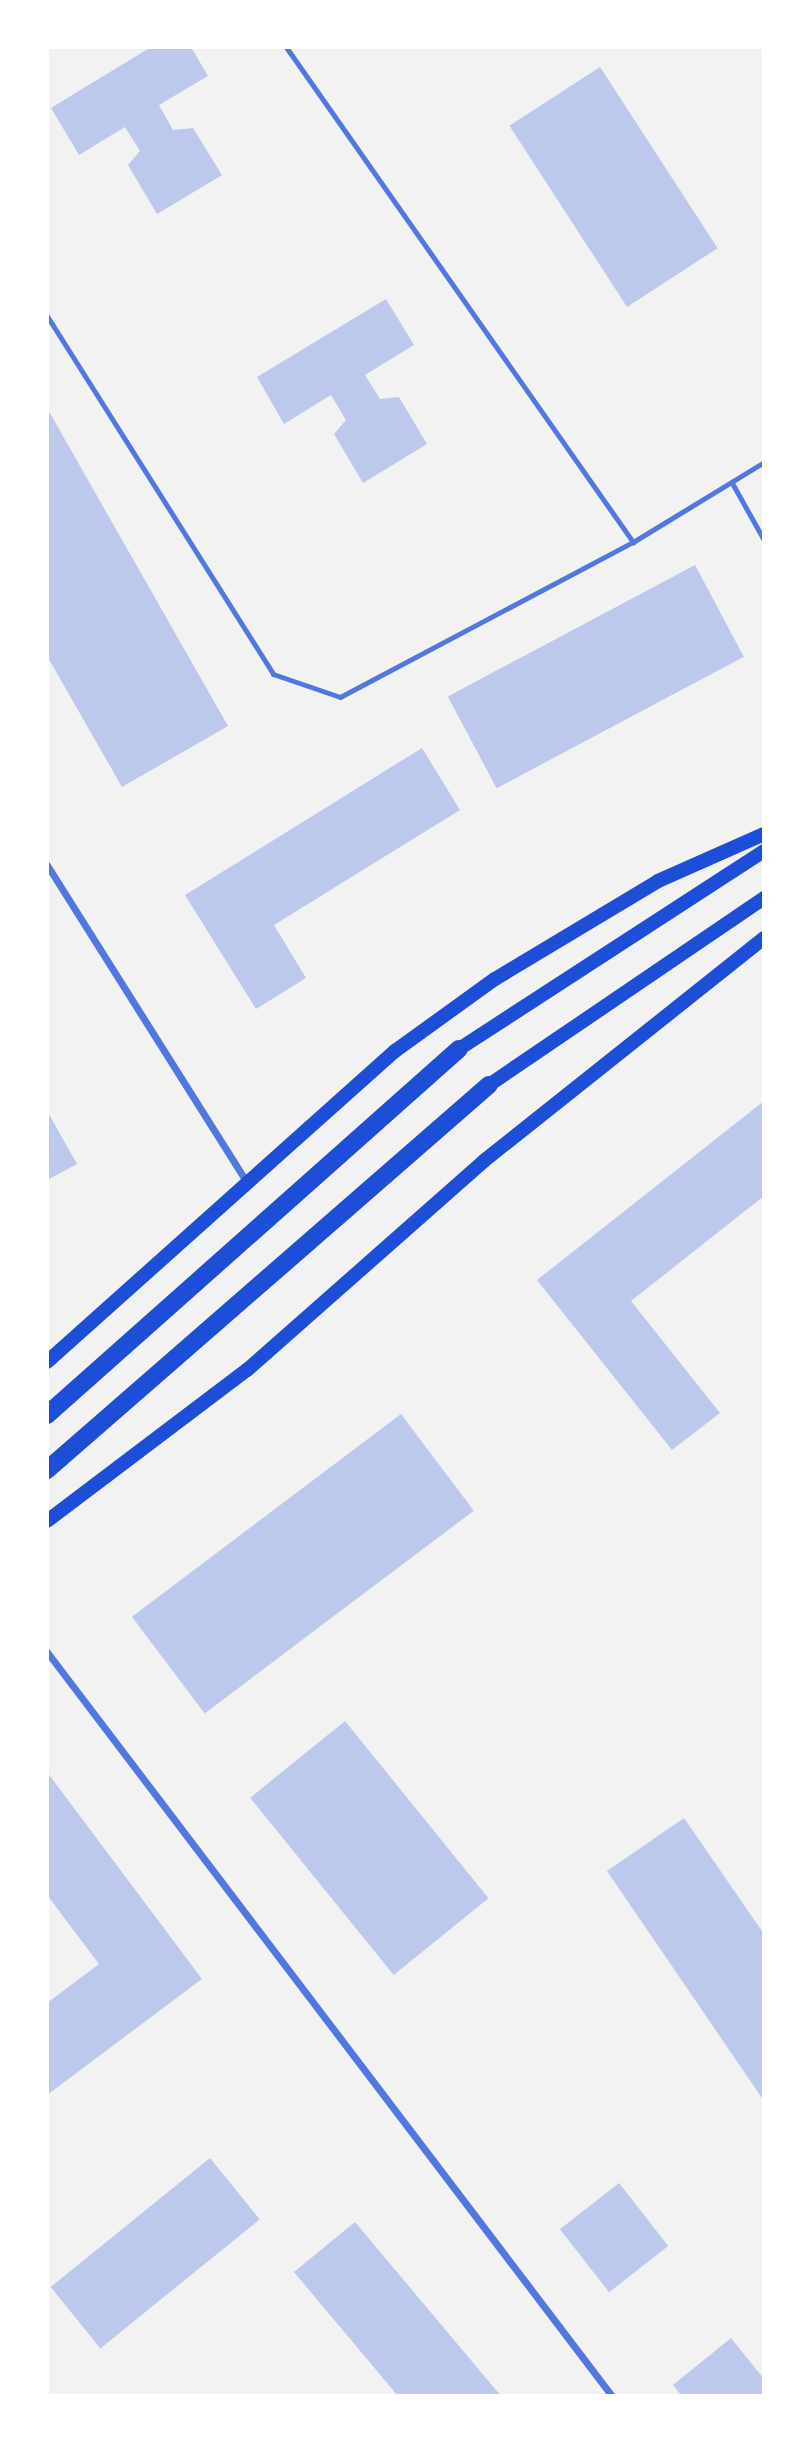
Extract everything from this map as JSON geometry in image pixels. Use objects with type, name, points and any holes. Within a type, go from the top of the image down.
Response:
[{"type":"main road","points":[[47,1362],[246,1181],[395,1051],[495,979],[658,881],[764,834]]},
{"type":"main road","points":[[47,1415],[459,1049],[764,851]]},
{"type":"main road","points":[[47,1470],[489,1085],[764,898]]},
{"type":"main road","points":[[47,1521],[247,1370],[485,1160],[764,938]]},
{"type":"street","points":[[47,865],[246,1181]]},
{"type":"street","points":[[47,1651],[612,2396]]},
{"type":"lane","points":[[286,47],[633,542]]},
{"type":"lane","points":[[47,316],[274,674],[340,697],[633,542],[764,462]]},
{"type":"lane","points":[[732,483],[764,540]]},
{"type":"building","points":[[151,47],[191,47],[208,76],[159,105],[173,130],[193,128],[222,175],[157,214],[128,165],[140,151],[125,127],[79,155],[51,108]]},
{"type":"building","points":[[600,67],[718,248],[627,307],[509,126]]},
{"type":"building","points":[[386,299],[414,345],[365,375],[380,399],[399,397],[427,444],[363,483],[334,434],[346,420],[331,395],[284,424],[257,377]]},
{"type":"building","points":[[47,408],[228,726],[122,787],[47,656]]},
{"type":"building","points":[[695,565],[744,657],[497,788],[448,696]]},
{"type":"building","points":[[422,748],[460,810],[274,925],[306,978],[256,1009],[185,895]]},
{"type":"building","points":[[764,1101],[764,1196],[631,1301],[720,1413],[672,1450],[537,1280]]},
{"type":"building","points":[[47,1111],[77,1164],[47,1180]]},
{"type":"building","points":[[401,1414],[474,1511],[205,1713],[132,1617]]},
{"type":"building","points":[[345,1721],[488,1898],[394,1975],[250,1798]]},
{"type":"building","points":[[47,1772],[202,1979],[47,2095],[47,2003],[99,1964],[47,1895]]},
{"type":"building","points":[[684,1818],[764,1934],[764,2101],[607,1871]]},
{"type":"building","points":[[210,2158],[260,2219],[100,2348],[51,2287]]},
{"type":"building","points":[[619,2183],[668,2246],[609,2292],[560,2229]]},
{"type":"building","points":[[355,2222],[501,2396],[398,2396],[294,2272]]},
{"type":"building","points":[[731,2338],[764,2379],[764,2396],[682,2396],[673,2385]]}]
